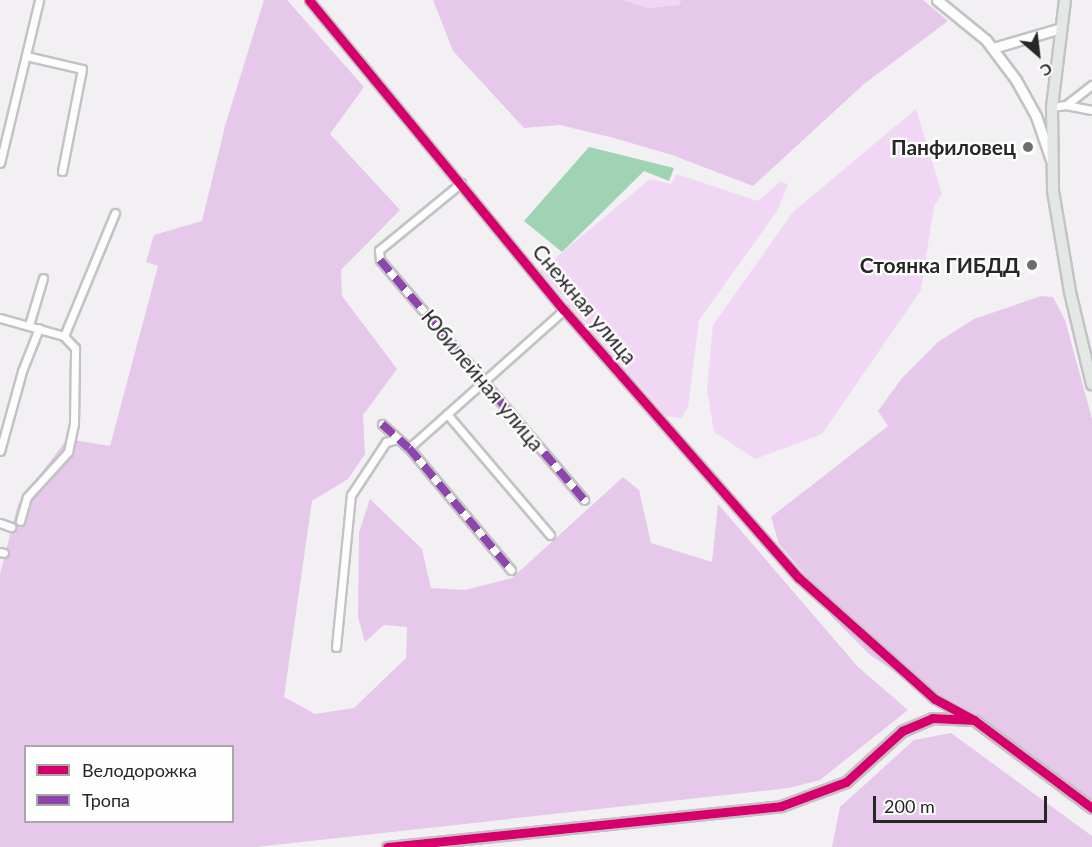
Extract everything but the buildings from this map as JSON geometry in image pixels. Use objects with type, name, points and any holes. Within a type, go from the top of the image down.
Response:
[{"type":"main road","points":[[1065,0],[1052,106],[1052,163],[1057,224],[1092,384]]},
{"type":"street","points":[[0,164],[39,0]]},
{"type":"street","name":"Снежная улица","points":[[309,0],[564,310],[820,600],[935,699],[974,720]]},
{"type":"street","points":[[937,0],[993,48],[1027,98],[1052,163]]},
{"type":"street","points":[[993,48],[1061,28]]},
{"type":"street","points":[[26,56],[82,69],[62,171]]},
{"type":"street","points":[[1066,105],[1092,84]]},
{"type":"street","points":[[1052,106],[1066,105],[1092,111]]},
{"type":"street","name":"Юбилейная улица","points":[[461,183],[380,250],[380,260],[486,381],[584,501]]},
{"type":"street","points":[[64,336],[115,213]]},
{"type":"street","points":[[29,325],[43,278]]},
{"type":"street","points":[[409,448],[564,310]]},
{"type":"street","points":[[0,318],[64,336],[75,348],[74,424],[68,452],[27,497],[20,521]]},
{"type":"street","points":[[0,451],[22,371],[39,328]]},
{"type":"street","points":[[447,414],[550,535]]},
{"type":"street","points":[[382,424],[409,448],[511,570]]},
{"type":"street","points":[[336,647],[351,495],[386,442],[398,439]]},
{"type":"street","points":[[0,523],[10,527]]},
{"type":"street","points":[[387,847],[781,806],[846,782],[902,731],[932,718],[974,720],[1092,808]]},
{"type":"shaded area","points":[[264,0],[287,0],[364,87],[330,134],[400,210],[341,270],[342,296],[397,369],[363,415],[365,454],[348,479],[312,501],[284,697],[315,714],[354,708],[406,658],[407,627],[384,625],[365,642],[358,617],[359,532],[370,499],[422,549],[431,588],[465,590],[512,578],[623,477],[639,490],[651,543],[712,562],[718,504],[858,667],[908,710],[820,780],[789,788],[256,847],[0,847],[0,574],[18,504],[67,439],[110,446],[158,266],[146,262],[154,235],[202,221],[225,126]]},
{"type":"shaded area","points":[[433,0],[623,0],[647,8],[679,5],[681,0],[923,0],[948,21],[864,84],[753,186],[672,155],[614,138],[560,125],[524,128],[453,51]]},
{"type":"shaded area","points":[[623,0],[681,0],[679,5],[647,8]]},
{"type":"shaded area","points":[[916,109],[942,194],[934,206],[921,290],[822,434],[755,459],[714,432],[707,389],[713,325],[793,212]]},
{"type":"shaded area","points":[[589,147],[674,168],[669,181],[644,171],[562,252],[524,221]]},
{"type":"shaded area","points":[[677,174],[758,201],[781,181],[788,185],[777,211],[699,320],[688,407],[681,418],[666,416],[540,271],[650,179],[671,184]]},
{"type":"shaded area","points":[[1041,296],[1053,297],[1065,320],[1092,419],[1092,805],[870,655],[831,616],[827,601],[779,544],[771,517],[888,426],[878,411],[902,378],[938,342],[974,319]]},
{"type":"shaded area","points":[[951,733],[1092,836],[1092,847],[832,847],[840,807],[914,740]]},
{"type":"marked path","points":[[380,260],[584,500]]},
{"type":"marked path","points":[[382,424],[409,448],[511,570]]},
{"type":"cycle path","points":[[309,0],[564,310],[799,578],[935,699],[974,720]]},
{"type":"cycle path","points":[[387,847],[781,806],[846,782],[902,731],[932,718],[974,720],[1092,808]]},
{"type":"place","name":"Панфиловец","points":[[1028,147]]},
{"type":"place","name":"Стоянка ГИБДД","points":[[1032,265]]}]
